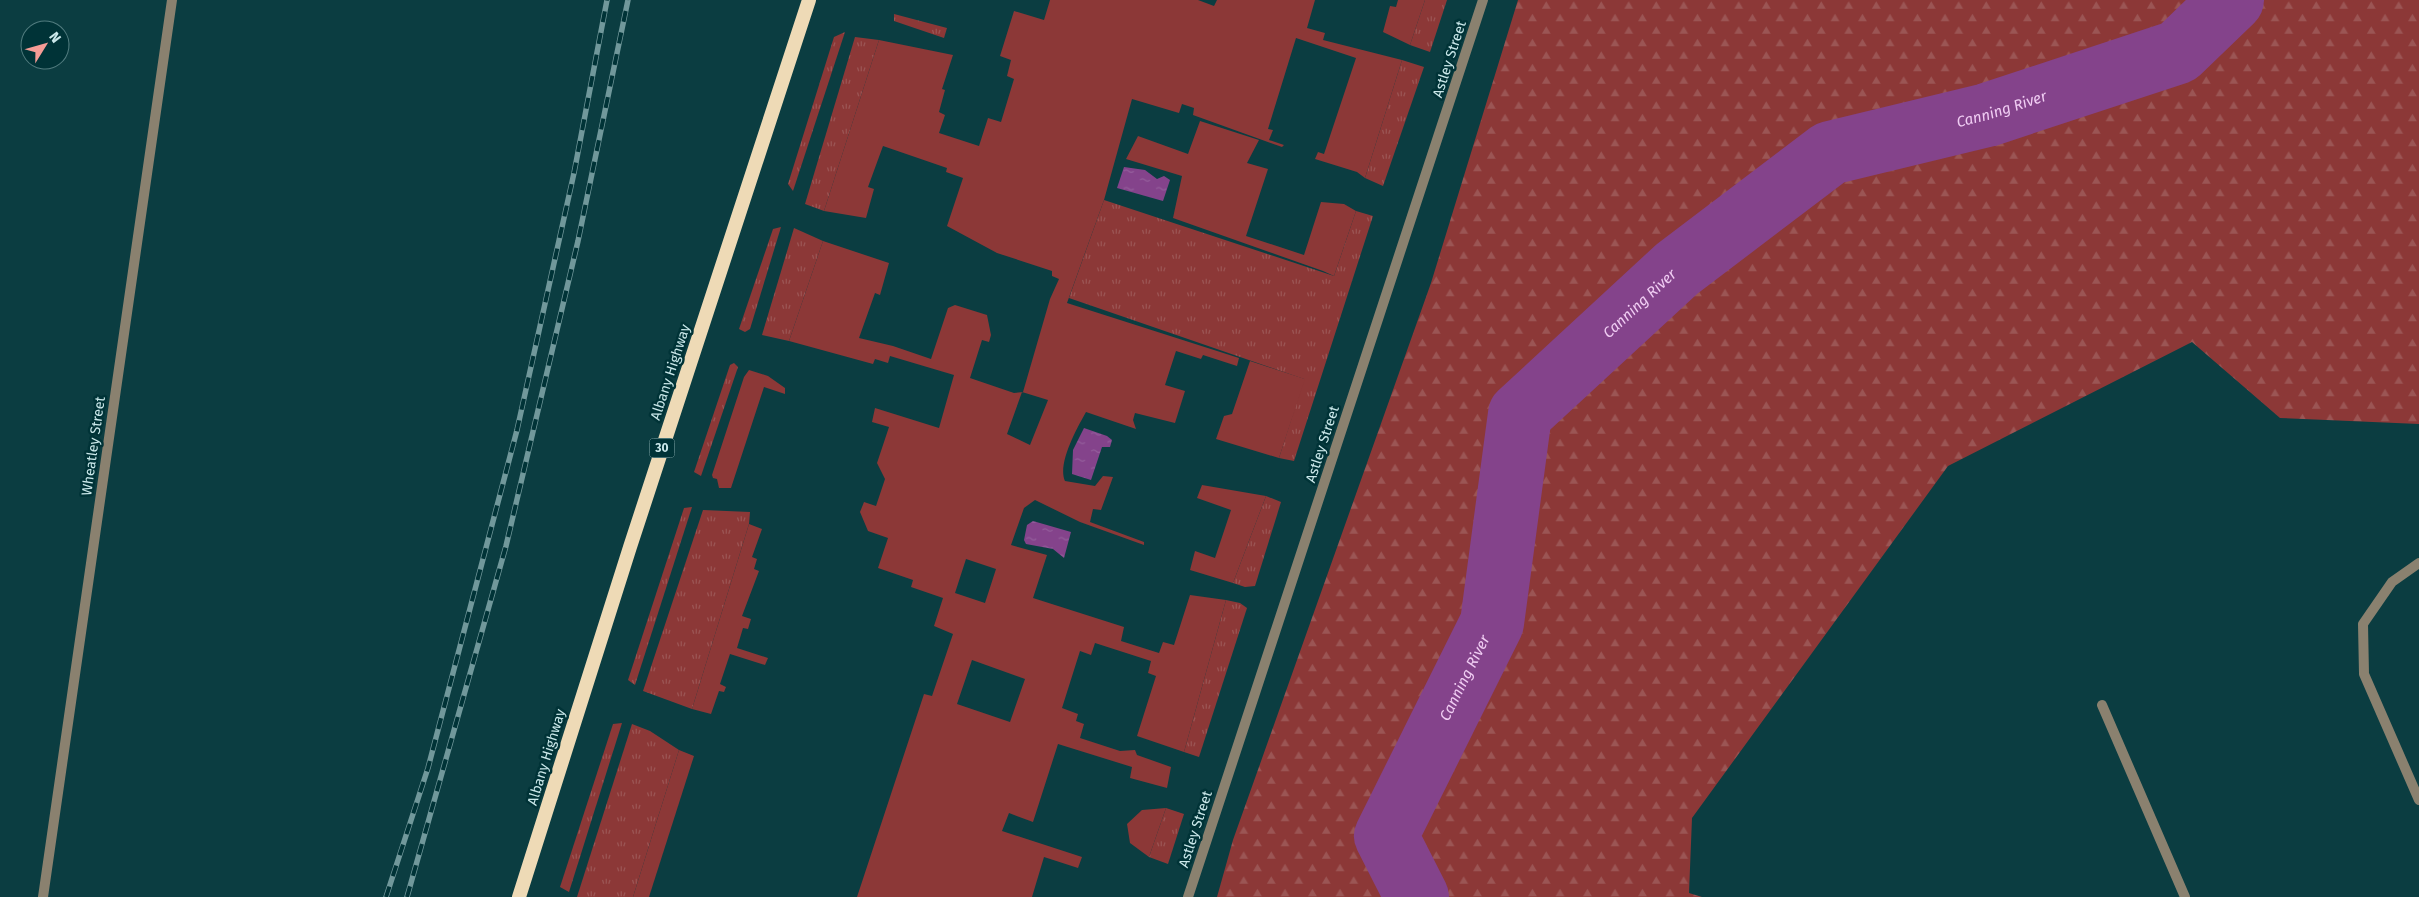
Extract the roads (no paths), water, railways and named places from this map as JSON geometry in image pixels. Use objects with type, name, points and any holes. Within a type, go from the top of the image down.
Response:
[{"type":"highway","name":"Albany Highway","points":[[519,897],[630,547],[809,0]]},
{"type":"street","name":"Wheatley Street","points":[[43,897],[172,0]]},
{"type":"street","name":"Astley Street","points":[[1188,897],[1483,0]]},
{"type":"street","points":[[2419,563],[2392,582],[2364,624],[2364,674],[2419,800]]},
{"type":"street","points":[[2102,705],[2185,897]]},
{"type":"water","points":[[1124,167],[1145,170],[1157,179],[1164,176],[1170,180],[1163,201],[1117,188]]},
{"type":"water","points":[[1084,428],[1107,436],[1112,440],[1110,447],[1102,447],[1091,480],[1072,474],[1073,450]]},
{"type":"water","points":[[1033,521],[1071,532],[1064,558],[1053,549],[1026,544],[1024,540],[1027,525]]},
{"type":"waterway","name":"Canning River","points":[[1417,897],[1386,836],[1492,623],[1520,414],[1677,269],[1830,153],[1987,115],[2178,52],[2232,0]]},
{"type":"railway","points":[[386,897],[428,768],[517,430],[574,173],[607,0]]},
{"type":"railway","points":[[407,897],[506,546],[578,241],[628,0]]}]
